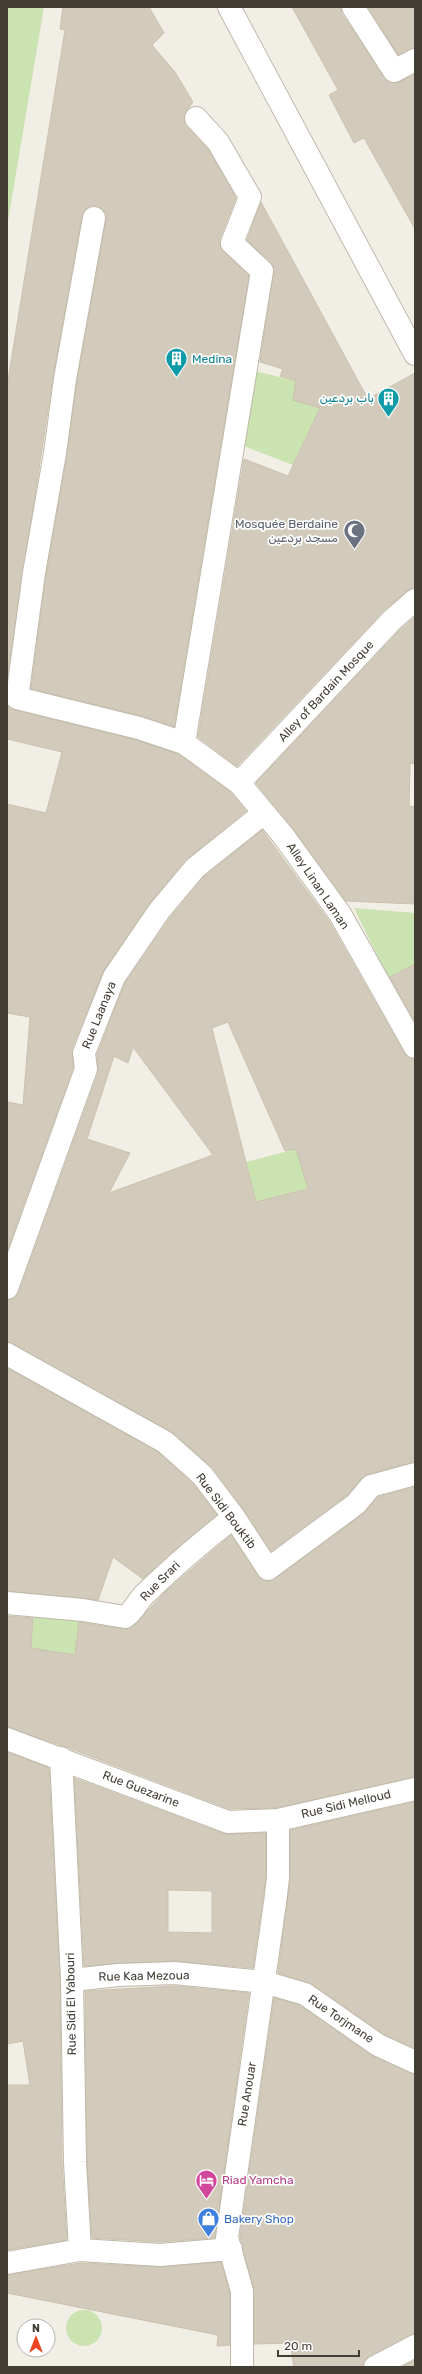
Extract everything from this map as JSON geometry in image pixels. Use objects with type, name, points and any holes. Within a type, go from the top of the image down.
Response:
[{"type":"street","points":[[228,7],[415,354]]},
{"type":"street","points":[[353,7],[394,71],[415,60]]},
{"type":"street","points":[[184,743],[262,271],[232,243],[250,197],[218,142],[196,118]]},
{"type":"street","name":"Alley Linan Laman","points":[[94,218],[65,379],[55,453],[34,573],[16,698],[139,728],[184,743],[239,783],[282,834],[340,914],[413,1040]]},
{"type":"street","name":"Alley of Bardain Mosque","points":[[239,783],[392,620],[415,600]]},
{"type":"street","name":"Rue Laanaya","points":[[7,1288],[86,1069],[84,1053],[114,977],[159,911],[195,868],[264,813]]},
{"type":"street","name":"Rue Sidi Bouktib","points":[[7,1354],[165,1442],[202,1474],[234,1517],[268,1569],[356,1504],[371,1486],[415,1474]]},
{"type":"street","name":"Rue Srari","points":[[7,1603],[83,1610],[125,1618],[130,1614],[142,1596],[190,1551],[234,1517]]},
{"type":"street","name":"Rue Guezarine","points":[[7,1739],[228,1822],[278,1820]]},
{"type":"street","name":"Rue Sidi El Yabouri","points":[[61,1758],[72,1980],[75,2162],[80,2250]]},
{"type":"street","name":"Rue Sidi Melloud","points":[[278,1820],[415,1788]]},
{"type":"street","name":"Rue Anouar","points":[[242,2367],[242,2290],[227,2238],[278,1878],[278,1820]]},
{"type":"street","name":"Rue Kaa Mezoua","points":[[72,1980],[118,1975],[175,1973],[264,1982]]},
{"type":"street","name":"Rue Torjmane","points":[[264,1982],[305,1994],[378,2044],[415,2062]]},
{"type":"street","points":[[7,2263],[80,2250],[160,2255],[231,2249]]},
{"type":"street","points":[[375,2367],[415,2346]]},
{"type":"green space","points":[[7,7],[44,7],[7,227]]},
{"type":"green space","points":[[255,371],[296,381],[356,377],[368,399],[364,401],[342,437],[312,424],[293,465],[244,446]]},
{"type":"green space","points":[[354,908],[415,913],[415,964],[388,978]]},
{"type":"green space","points":[[296,1149],[329,1183],[256,1202],[246,1162]]},
{"type":"green space","points":[[34,1611],[80,1617],[75,1655],[31,1648]]},
{"type":"green space","points":[[88,2310],[97,2315],[101,2321],[101,2335],[97,2341],[88,2346],[80,2346],[71,2341],[67,2335],[66,2324],[71,2315],[77,2311]]},
{"type":"building","name":"Medina","points":[[63,7],[149,7],[164,33],[152,45],[175,72],[193,102],[184,114],[185,125],[208,149],[236,198],[220,238],[220,246],[249,276],[174,727],[142,716],[31,689],[46,575],[67,455],[77,381],[106,220],[106,213],[97,206],[89,206],[82,216],[53,377],[7,679],[7,386],[65,30],[60,29]]},
{"type":"building","points":[[292,7],[341,7],[342,14],[388,82],[399,82],[415,74],[415,229],[364,138],[354,143],[329,95],[338,90]]},
{"type":"building","points":[[368,7],[415,7],[415,48],[398,55]]},
{"type":"building","points":[[261,202],[368,399],[415,373],[415,588],[407,591],[383,611],[237,766],[198,737],[244,459],[288,476],[320,408],[293,400],[296,381],[280,376],[283,369],[260,362],[274,267],[247,240]]},
{"type":"building","points":[[415,617],[415,763],[410,764],[409,806],[415,807],[415,904],[346,901],[292,827],[256,783],[401,629]]},
{"type":"building","points":[[7,705],[14,710],[136,740],[178,754],[230,792],[246,811],[185,860],[149,904],[104,970],[72,1048],[73,1068],[7,1251],[7,1102],[23,1105],[30,1017],[7,1013],[7,804],[46,813],[62,752],[7,739]]},
{"type":"building","points":[[262,830],[329,921],[404,1053],[409,1058],[415,1059],[415,1462],[367,1474],[347,1495],[271,1551],[244,1510],[212,1467],[173,1433],[7,1342],[7,1300],[15,1298],[19,1292],[98,1073],[97,1055],[125,983],[169,919],[204,877]],"holes":[[[228,1022],[285,1151],[296,1149],[308,1189],[256,1202],[212,1028]],[[133,1047],[213,1155],[109,1193],[130,1153],[87,1139],[114,1056],[128,1063]]]},
{"type":"building","points":[[415,964],[415,1022],[390,977]]},
{"type":"building","points":[[7,1368],[158,1452],[193,1484],[217,1515],[143,1579],[113,1557],[98,1600],[7,1591]]},
{"type":"building","points":[[415,1487],[415,1777],[276,1808],[230,1809],[66,1747],[7,1727],[7,1616],[33,1618],[31,1648],[75,1655],[79,1622],[123,1629],[132,1627],[166,1591],[231,1535],[258,1576],[263,1580],[270,1581],[363,1514],[378,1497]]},
{"type":"building","points":[[7,1752],[49,1768],[60,1980],[62,2162],[67,2240],[7,2250],[7,2085],[30,2085],[23,2041],[7,2044]]},
{"type":"building","points":[[74,1778],[224,1834],[266,1833],[266,1877],[253,1968],[175,1961],[84,1966]],"holes":[[[168,1890],[212,1891],[212,1933],[168,1932]]]},
{"type":"building","points":[[415,1802],[415,2048],[384,2034],[312,1984],[278,1973],[290,1879],[290,1830]]},
{"type":"building","points":[[175,1986],[249,1993],[215,2238],[160,2242],[92,2238],[87,2162],[85,1991]]},
{"type":"building","points":[[274,1998],[300,2005],[371,2055],[415,2074],[415,2334],[369,2356],[364,2361],[363,2367],[294,2367],[290,2343],[254,2344],[254,2291],[240,2237]]},
{"type":"building","points":[[221,2262],[230,2293],[230,2345],[217,2346],[218,2335],[7,2293],[7,2275],[81,2263],[159,2267]]},
{"type":"building","points":[[415,2360],[415,2367],[402,2367]]},
{"type":"place","name":"Medina","points":[[177,378]]},
{"type":"place","name":"باب بردعين","points":[[389,418]]},
{"type":"place","name":"Mosquée Berdaine مسجد بردعين","points":[[354,550]]},
{"type":"place","name":"Riad Yamcha","points":[[207,2200]]},
{"type":"place","name":"Bakery Shop","points":[[208,2238]]}]
